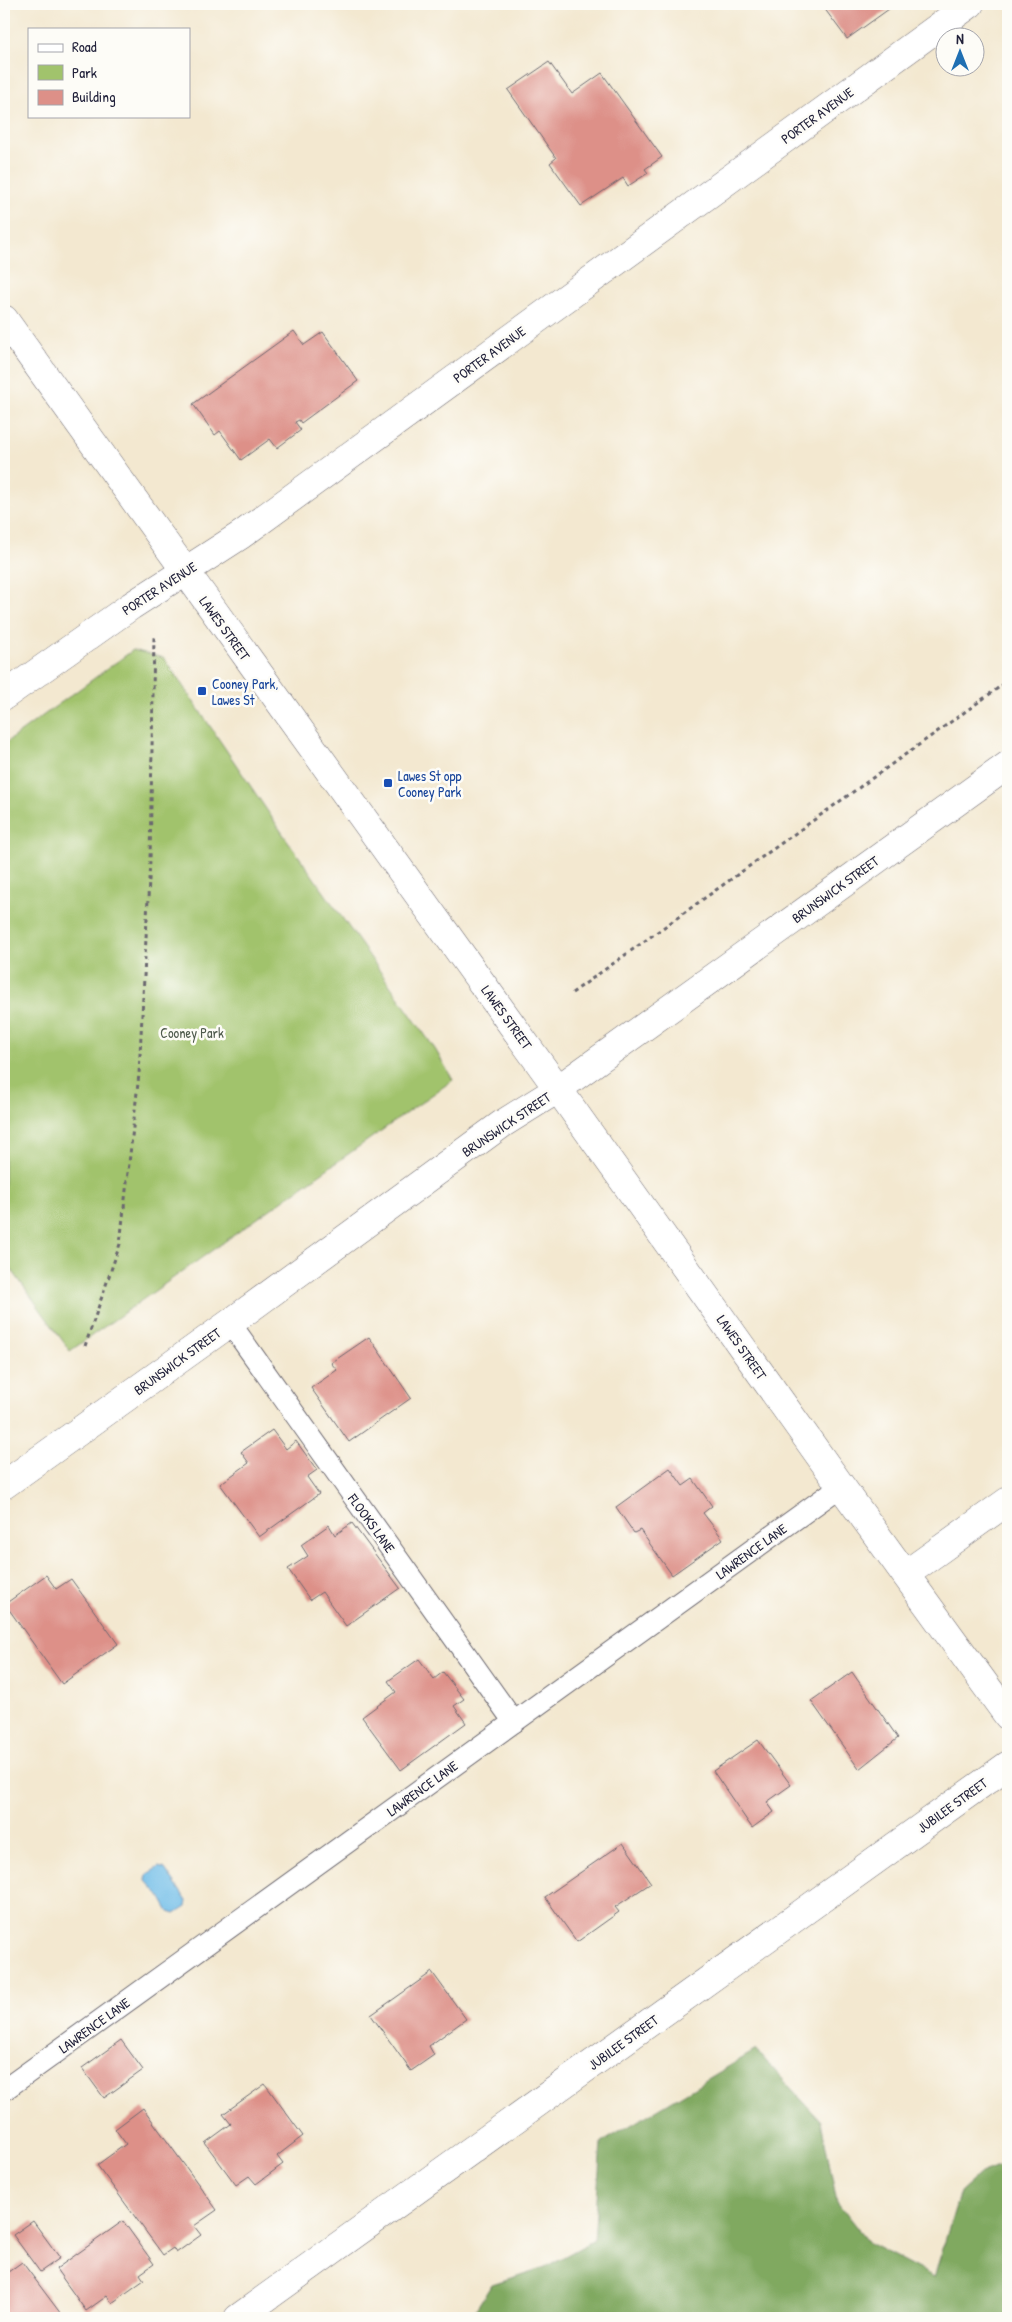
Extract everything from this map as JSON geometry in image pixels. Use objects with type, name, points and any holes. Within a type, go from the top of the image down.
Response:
[{"type":"street","name":"PORTER AVENUE","points":[[4,696],[131,606],[249,529],[970,4]]},
{"type":"street","name":"LAWES STREET","points":[[4,319],[1008,1716]]},
{"type":"street","name":"BRUNSWICK STREET","points":[[4,1485],[502,1124],[558,1089],[1008,765]]},
{"type":"street","points":[[906,1574],[1008,1501]]},
{"type":"street","name":"JUBILEE STREET","points":[[238,2318],[1008,1765]]},
{"type":"lane","name":"FLOOKS LANE","points":[[230,1323],[514,1722]]},
{"type":"lane","name":"LAWRENCE LANE","points":[[4,2090],[841,1486]]},
{"type":"path","points":[[85,1346],[120,1244],[139,1074],[150,860],[154,637]]},
{"type":"path","points":[[572,992],[1008,680]]},
{"type":"green space","name":"Cooney Park","points":[[133,650],[164,658],[283,834],[435,1049],[453,1080],[70,1351],[4,1259],[4,744]]},
{"type":"green space","points":[[756,2050],[821,2121],[837,2202],[869,2243],[934,2277],[960,2192],[980,2174],[1008,2163],[1008,2318],[470,2318],[492,2284],[545,2267],[594,2240],[601,2143]]},
{"type":"water","points":[[159,1867],[165,1869],[187,1901],[186,1907],[175,1914],[169,1912],[160,1896],[146,1881],[147,1874]]},
{"type":"building","points":[[821,4],[896,4],[847,39]]},
{"type":"building","points":[[549,62],[572,94],[602,73],[662,157],[645,169],[648,173],[628,186],[623,178],[581,206],[550,163],[556,158],[508,90]]},
{"type":"building","points":[[294,331],[304,345],[323,332],[358,381],[301,423],[299,420],[295,422],[301,430],[277,448],[270,439],[241,460],[220,431],[215,435],[193,404]]},
{"type":"building","points":[[369,1337],[411,1398],[349,1442],[311,1388],[337,1370],[331,1363]]},
{"type":"building","points":[[272,1430],[286,1449],[296,1441],[317,1470],[307,1477],[319,1494],[259,1537],[220,1484],[249,1463],[241,1452]]},
{"type":"building","points":[[670,1468],[683,1486],[693,1479],[712,1506],[703,1513],[723,1539],[672,1575],[640,1530],[634,1533],[616,1507]]},
{"type":"building","points":[[352,1523],[400,1588],[346,1626],[322,1592],[310,1600],[288,1569],[308,1556],[301,1545],[329,1525],[335,1535]]},
{"type":"building","points":[[46,1575],[56,1589],[71,1579],[118,1644],[62,1684],[5,1604]]},
{"type":"building","points":[[419,1659],[434,1679],[443,1672],[464,1699],[454,1706],[466,1723],[401,1770],[362,1717],[396,1692],[388,1681]]},
{"type":"building","points":[[852,1672],[898,1738],[859,1769],[811,1701]]},
{"type":"building","points":[[758,1740],[791,1785],[767,1802],[774,1812],[752,1828],[713,1771]]},
{"type":"building","points":[[623,1843],[651,1883],[615,1907],[619,1912],[577,1942],[545,1897]]},
{"type":"building","points":[[432,1972],[466,2019],[429,2046],[434,2055],[411,2071],[371,2015]]},
{"type":"building","points":[[121,2040],[143,2070],[104,2098],[82,2068]]},
{"type":"building","points":[[265,2084],[303,2136],[277,2156],[283,2164],[256,2184],[249,2176],[236,2185],[205,2143],[231,2124],[223,2114]]},
{"type":"building","points":[[143,2108],[217,2210],[194,2226],[201,2235],[176,2253],[173,2248],[163,2255],[97,2165],[126,2144],[115,2129]]},
{"type":"building","points":[[33,2221],[60,2258],[40,2272],[13,2235]]},
{"type":"building","points":[[123,2221],[154,2264],[140,2274],[144,2280],[112,2303],[107,2296],[86,2311],[56,2269]]},
{"type":"building","points":[[22,2262],[61,2314],[55,2318],[4,2318],[4,2275]]},
{"type":"place","name":"Cooney Park, Lawes St","points":[[202,691]]},
{"type":"place","name":"Lawes St opp Cooney Park","points":[[388,783]]}]
